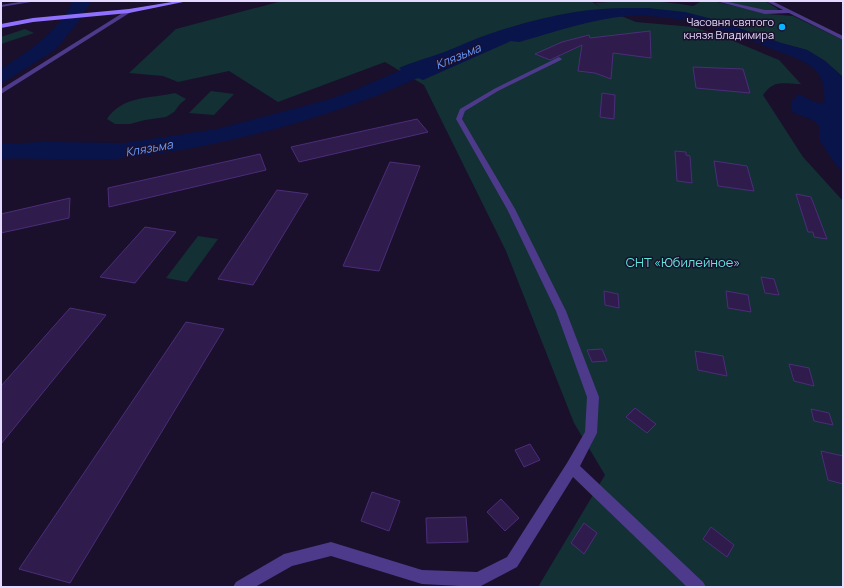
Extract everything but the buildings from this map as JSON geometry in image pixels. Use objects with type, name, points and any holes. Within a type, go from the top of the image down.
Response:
[{"type":"main road","points":[[1,26],[47,19],[129,11],[186,1]]},
{"type":"street","points":[[1,6],[35,1]]},
{"type":"street","points":[[718,1],[765,12],[788,12]]},
{"type":"street","points":[[768,1],[788,12],[832,31],[843,38]]},
{"type":"street","points":[[1,92],[129,11]]},
{"type":"street","points":[[832,31],[843,30]]},
{"type":"street","points":[[241,587],[288,559],[331,549],[422,577],[478,580],[512,562],[572,467],[591,433],[593,398],[561,311],[511,209],[459,119],[462,110],[496,90],[559,59]]},
{"type":"street","points":[[572,467],[698,587]]},
{"type":"green space","name":"СНТ «Юбилейное»","points":[[282,1],[591,1],[601,8],[595,3],[644,1],[693,6],[702,1],[713,1],[768,14],[793,16],[843,40],[843,77],[825,61],[807,50],[781,43],[716,20],[647,8],[604,9],[636,22],[693,27],[724,37],[779,60],[801,84],[775,84],[763,95],[803,157],[843,201],[843,587],[538,587],[605,475],[574,423],[506,251],[424,85],[385,62],[278,102],[229,71],[178,82],[163,76],[129,73],[176,29]]},
{"type":"green space","points":[[722,1],[765,1],[778,9],[768,11]]},
{"type":"green space","points":[[25,29],[34,33],[1,44],[1,37]]},
{"type":"green space","points":[[211,91],[234,94],[214,115],[189,113]]},
{"type":"green space","points":[[175,93],[186,99],[174,112],[166,117],[130,124],[115,124],[107,119],[113,111],[129,102],[138,99]]},
{"type":"green space","points":[[198,236],[218,239],[187,282],[166,278]]},
{"type":"water","points":[[73,1],[91,1],[80,20],[55,50],[1,84],[1,69],[42,40],[60,22]]},
{"type":"water","name":"Клязьма","points":[[611,8],[647,8],[685,12],[716,20],[781,43],[807,50],[825,61],[843,77],[843,172],[833,161],[819,139],[819,125],[813,120],[792,112],[791,102],[799,94],[812,101],[824,104],[822,80],[813,68],[793,57],[719,29],[683,20],[647,16],[628,16],[600,20],[573,26],[519,42],[511,41],[423,80],[418,78],[349,106],[237,139],[199,147],[125,158],[94,160],[1,159],[1,144],[43,142],[125,143],[217,129],[327,100],[401,70],[399,68],[489,34],[526,23],[563,14],[584,11]]},
{"type":"place","name":"Часовня святого князя Владимира","points":[[782,27]]}]
